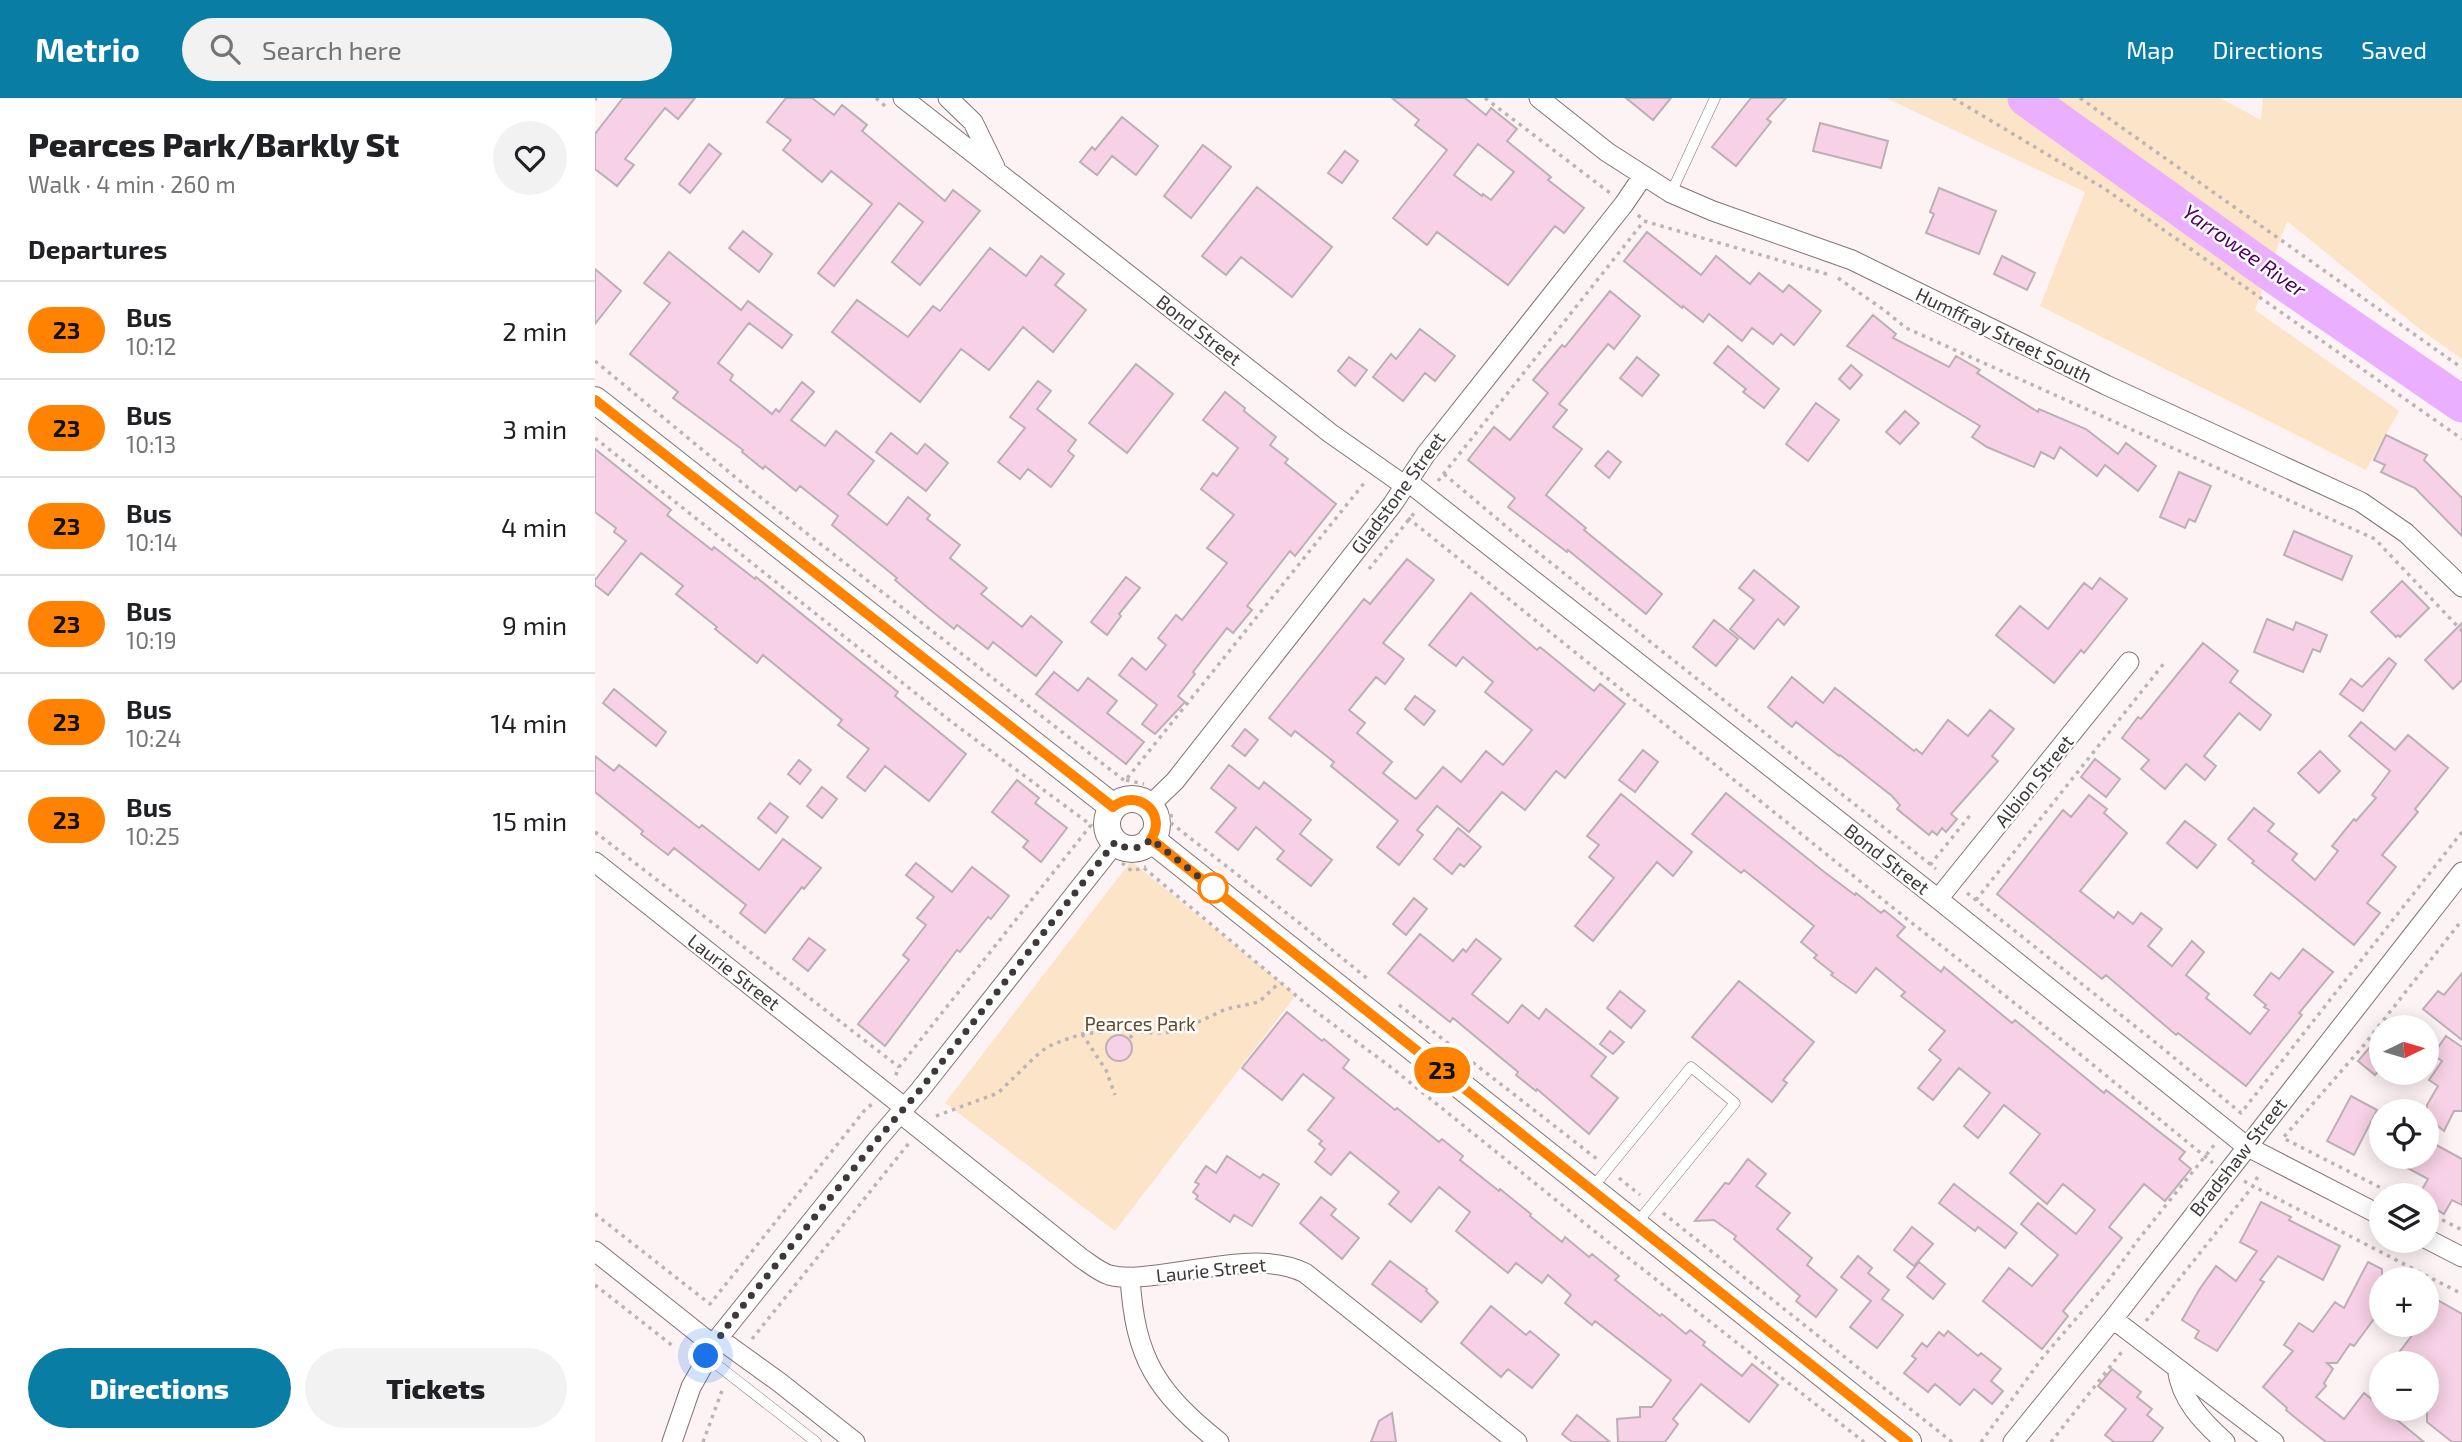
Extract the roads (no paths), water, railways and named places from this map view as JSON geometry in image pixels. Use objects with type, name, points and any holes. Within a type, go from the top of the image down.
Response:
[{"type":"main road","points":[[595,400],[1113,807]]},
{"type":"main road","points":[[1131,799],[1141,801],[1160,812],[1151,839],[1134,848],[1127,848],[1115,842],[1107,828],[1113,807],[1121,801],[1131,799]]},
{"type":"main road","points":[[1151,839],[1644,1214],[1908,1442]]},
{"type":"street","name":"Bond Street","points":[[903,98],[1330,433],[1406,483],[1938,899],[2246,1146],[2369,1209]]},
{"type":"street","name":"Bond Street","points":[[948,98],[973,122],[997,171]]},
{"type":"street","name":"Humffray Street South","points":[[1539,98],[1607,152],[1671,192],[1713,211],[1852,260],[2106,385],[2361,502],[2406,533],[2462,587]]},
{"type":"street","name":"Gladstone Street","points":[[1160,812],[1175,781],[1392,505],[1426,454],[1624,204],[1643,176]]},
{"type":"street","name":"Albion Street","points":[[1938,899],[2129,662]]},
{"type":"street","points":[[672,1442],[686,1398],[712,1347],[1115,842]]},
{"type":"street","name":"Laurie Street","points":[[595,862],[883,1091],[920,1130],[1093,1266],[1107,1274],[1130,1277],[1262,1263],[1298,1269],[1325,1287],[1517,1442]]},
{"type":"street","name":"Bradshaw Street","points":[[2013,1442],[2113,1319],[2462,872]]},
{"type":"street","points":[[2439,1245],[2462,1257]]},
{"type":"street","points":[[595,1251],[712,1347],[742,1355],[855,1442]]},
{"type":"street","points":[[1130,1277],[1136,1331],[1153,1374],[1179,1408],[1219,1442]]},
{"type":"street","points":[[2113,1319],[2274,1442]]},
{"type":"street","points":[[2177,1368],[2187,1401],[2225,1442]]},
{"type":"lane","points":[[1671,192],[1715,98]]},
{"type":"lane","points":[[1600,1179],[1691,1068],[1735,1103],[1644,1214]]},
{"type":"lane","points":[[712,1347],[731,1374],[817,1442]]},
{"type":"waterway","name":"Yarrowee River","points":[[2026,98],[2268,271],[2462,404]]},
{"type":"park label","name":"Pearces Park","points":[[1140,1024]]}]
